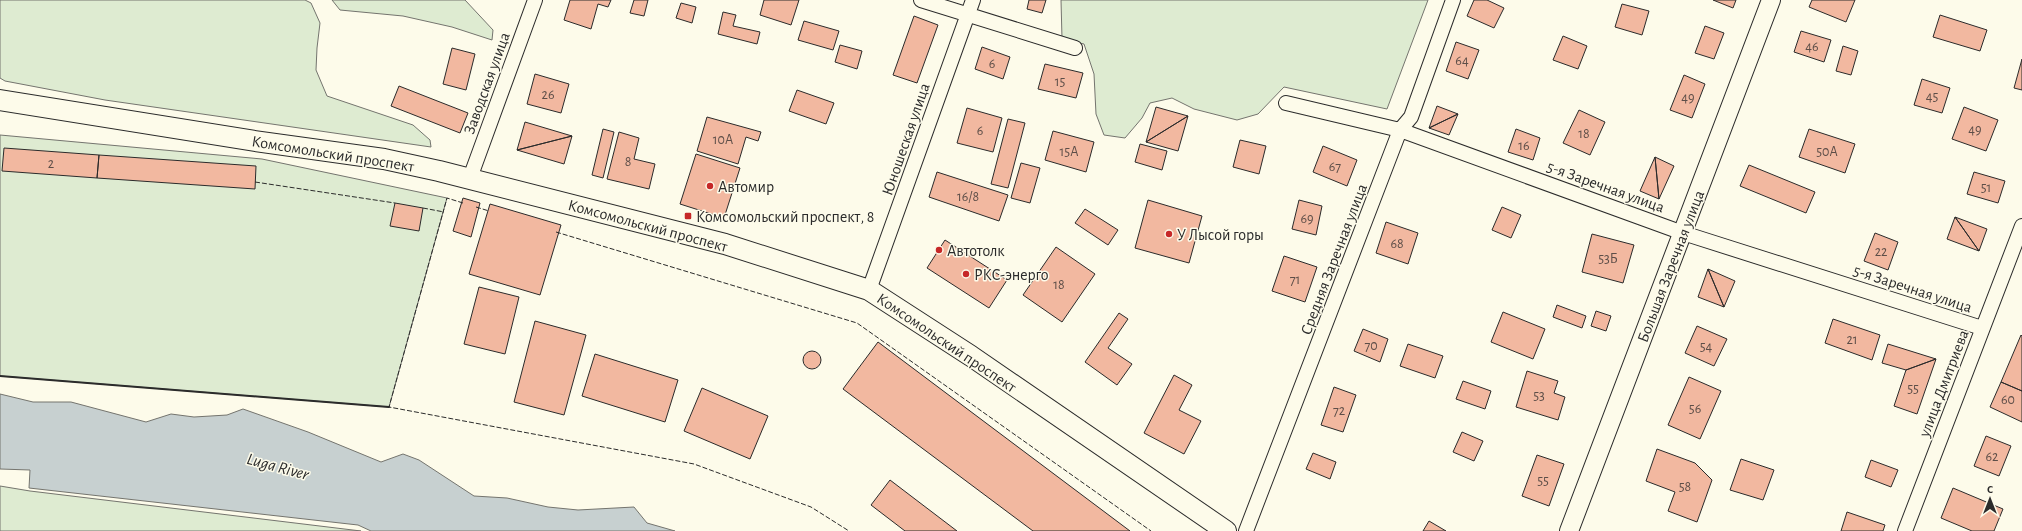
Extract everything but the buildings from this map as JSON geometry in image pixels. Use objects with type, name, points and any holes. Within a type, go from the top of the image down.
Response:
[{"type":"main road","name":"Комсомольский проспект","points":[[0,100],[239,138],[384,159],[470,178],[725,244],[870,290],[971,356],[1226,531]]},
{"type":"street","name":"Заводская улица","points":[[470,178],[535,0]]},
{"type":"street","points":[[921,0],[967,16],[1075,48]]},
{"type":"street","name":"Юношеская улица","points":[[870,290],[973,0]]},
{"type":"street","name":"Средняя Заречная улица","points":[[1246,531],[1400,130],[1411,117],[1453,0]]},
{"type":"street","name":"Большая Заречная улица","points":[[1569,531],[1771,0]]},
{"type":"street","name":"5-я Заречная улица","points":[[1286,103],[1400,130],[1683,232],[1982,328]]},
{"type":"street","name":"улица Дмитриева","points":[[1905,531],[2022,226]]},
{"type":"green space","points":[[0,0],[305,0],[311,3],[320,23],[316,70],[327,96],[413,125],[430,140],[431,147],[105,100],[5,81],[0,78]]},
{"type":"green space","points":[[332,0],[465,0],[493,30],[492,40],[452,27],[403,16],[340,10]]},
{"type":"green space","points":[[1061,0],[1428,0],[1387,109],[1284,87],[1258,114],[1237,120],[1194,109],[1172,98],[1150,103],[1142,118],[1125,138],[1104,135],[1096,114],[1094,74],[1084,44],[1062,39]]},
{"type":"green space","points":[[0,135],[262,159],[447,198],[389,407],[0,376]]},
{"type":"green space","points":[[0,486],[30,491],[361,531],[0,531]]},
{"type":"water","name":"Luga River","points":[[0,394],[33,402],[71,402],[146,422],[171,414],[194,417],[227,415],[243,409],[308,432],[381,462],[403,454],[419,460],[474,496],[507,498],[548,507],[578,510],[634,507],[647,523],[675,531],[371,531],[358,525],[29,488],[30,470],[0,469]]},
{"type":"fence","points":[[255,182],[395,203]]},
{"type":"fence","points":[[463,203],[447,198],[389,407],[694,464],[811,507],[849,531]]},
{"type":"fence","points":[[476,207],[489,211]]},
{"type":"fence","points":[[423,208],[444,212]]},
{"type":"fence","points":[[556,232],[857,323],[1151,531]]},
{"type":"wall","points":[[0,376],[389,407]]},
{"type":"place","name":"Автомир","points":[[710,186]]},
{"type":"place","name":"Комсомольский проспект, 8","points":[[688,216]]},
{"type":"place","name":"У Лысой горы","points":[[1169,234]]},
{"type":"place","name":"Автотолк","points":[[939,250]]},
{"type":"place","name":"РКС-энерго","points":[[966,274]]}]
